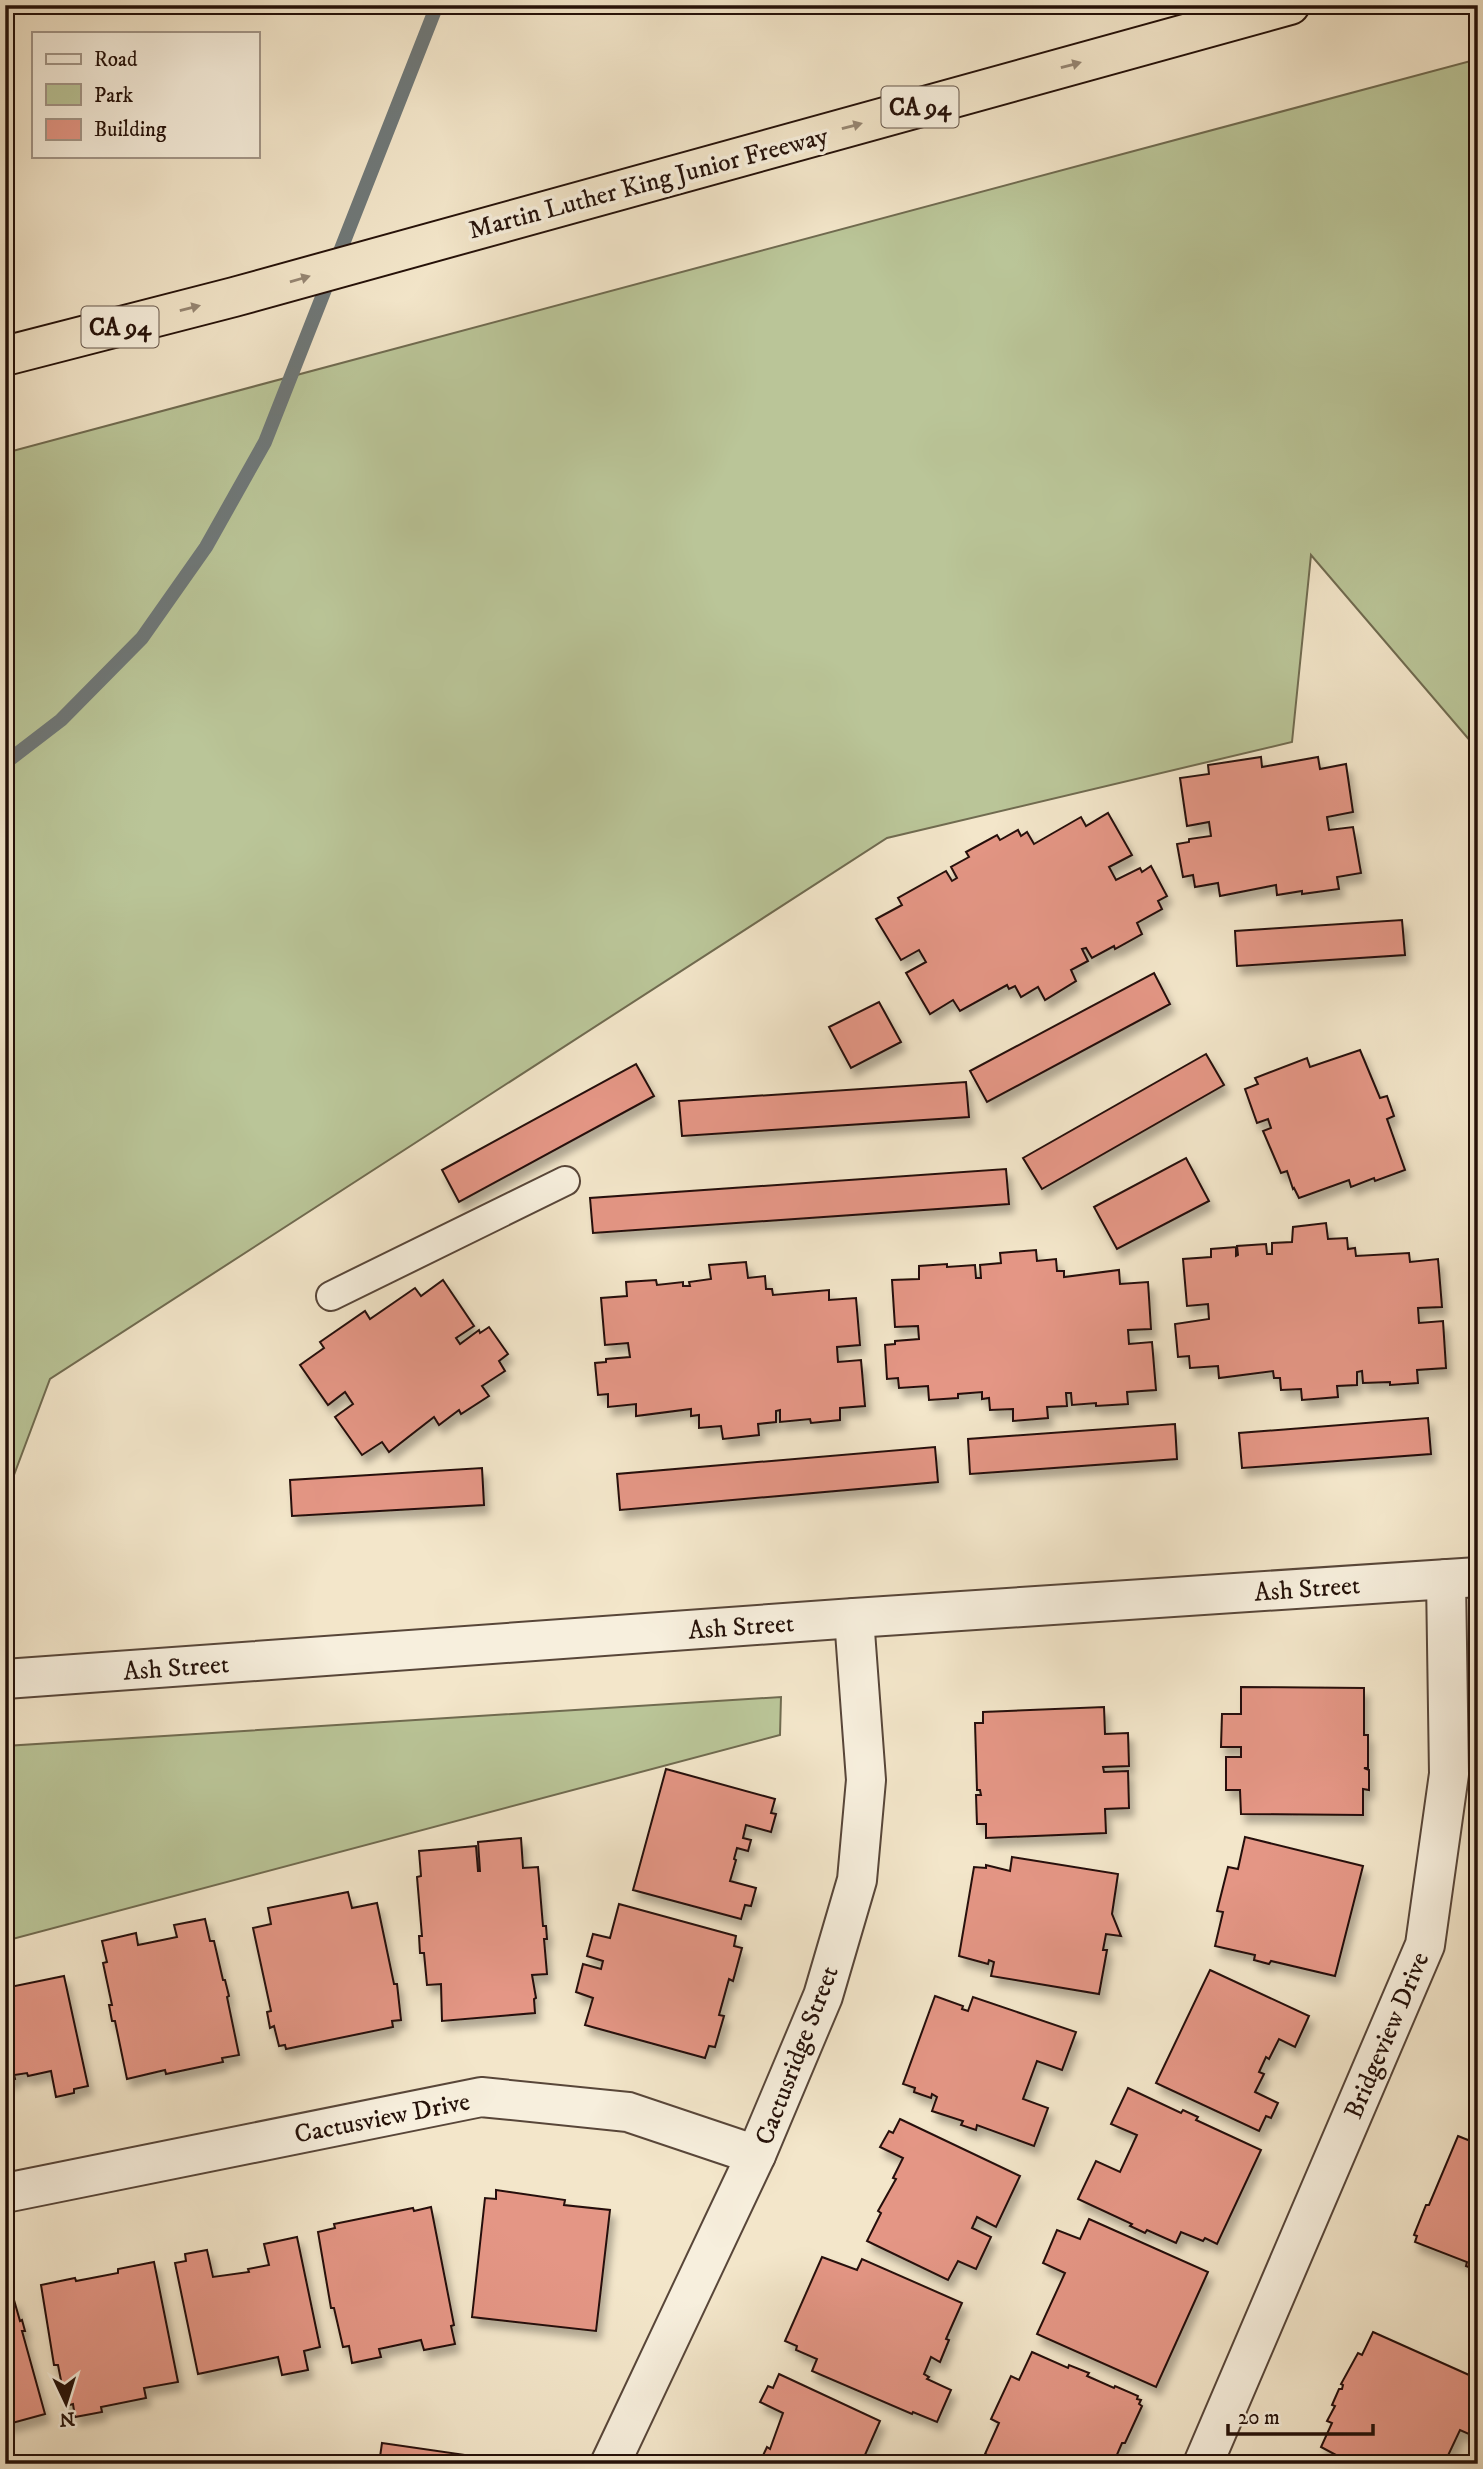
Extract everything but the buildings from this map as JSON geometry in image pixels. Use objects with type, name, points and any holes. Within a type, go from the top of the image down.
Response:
[{"type":"highway","name":"Martin Luther King Junior Freeway","points":[[5,356],[234,297],[1290,5]]},
{"type":"street","name":"Ash Street","points":[[5,1679],[854,1618],[1462,1578]]},
{"type":"street","name":"Bridgeview Drive","points":[[1203,2464],[1425,1945],[1449,1774],[1462,1578]]},
{"type":"street","name":"Cactusridge Street","points":[[610,2464],[757,2155],[823,1996],[857,1880],[866,1780],[854,1618]]},
{"type":"street","name":"Cactusview Drive","points":[[5,2193],[481,2097],[628,2112],[757,2155]]},
{"type":"lane","points":[[331,1296],[565,1181]]},
{"type":"green space","points":[[1478,59],[1478,750],[1311,555],[1292,742],[887,838],[50,1379],[5,1499],[5,453]]},
{"type":"green space","points":[[781,1697],[780,1735],[5,1941],[5,1746]]},
{"type":"waterway","points":[[5,763],[61,720],[142,638],[206,547],[265,442],[437,5]]}]
